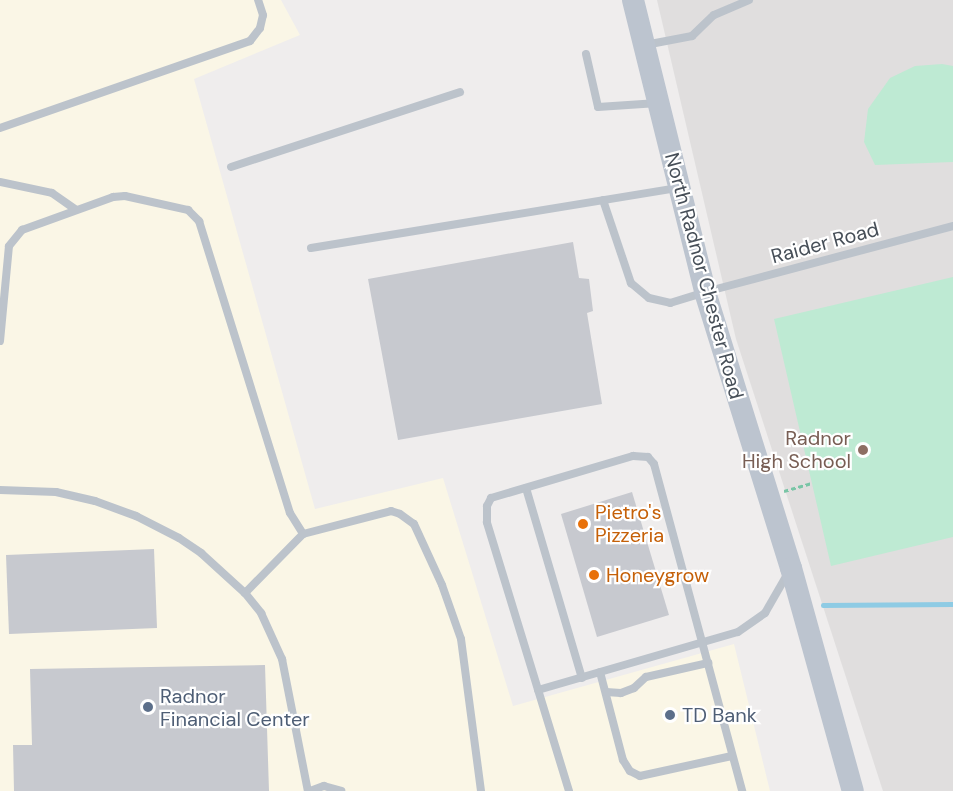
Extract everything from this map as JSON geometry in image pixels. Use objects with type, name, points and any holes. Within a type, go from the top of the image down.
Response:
[{"type":"main road","name":"North Radnor Chester Road","points":[[633,0],[705,292],[791,568],[853,791]]},
{"type":"lane","points":[[0,128],[250,41],[260,28],[263,15],[258,0]]},
{"type":"lane","points":[[644,45],[692,36],[714,15],[749,0]]},
{"type":"lane","points":[[586,54],[598,107],[658,103]]},
{"type":"lane","points":[[231,167],[287,151],[460,92]]},
{"type":"lane","points":[[0,182],[51,193],[76,210]]},
{"type":"lane","points":[[311,248],[679,188]]},
{"type":"lane","points":[[0,341],[8,256],[14,238],[22,231],[113,197],[125,196],[188,210],[199,220],[290,513],[303,534]]},
{"type":"lane","name":"Raider Road","points":[[603,200],[631,283],[649,298],[670,303],[953,226]]},
{"type":"lane","points":[[569,791],[487,522],[487,506],[491,498],[633,456],[648,457],[654,464],[742,791]]},
{"type":"lane","points":[[526,488],[582,678]]},
{"type":"lane","points":[[0,490],[56,492],[95,501],[136,516],[179,538],[201,553],[245,592],[261,613],[280,651],[309,791],[324,786],[341,791]]},
{"type":"lane","points":[[245,592],[303,534],[391,511],[400,514],[414,524],[442,585],[461,639],[481,791]]},
{"type":"lane","points":[[538,690],[738,632],[765,614],[791,568]]},
{"type":"lane","points":[[606,692],[621,693],[634,688],[646,677],[708,663]]},
{"type":"lane","points":[[600,672],[623,760],[630,771],[640,776],[732,756]]},
{"type":"path","points":[[769,496],[812,483]]},
{"type":"shaded area","points":[[0,0],[281,0],[300,35],[194,79],[315,509],[443,478],[513,706],[734,644],[770,791],[0,791]]},
{"type":"shaded area","name":"Radnor High School","points":[[657,0],[953,0],[953,791],[883,791],[736,339]]},
{"type":"green space","points":[[942,64],[953,66],[953,162],[875,165],[864,142],[868,109],[890,78],[915,66]]},
{"type":"green space","points":[[953,277],[953,537],[831,566],[774,319]]},
{"type":"building","points":[[573,242],[579,278],[589,279],[593,311],[587,313],[602,404],[398,440],[368,279]]},
{"type":"building","points":[[632,492],[669,615],[597,637],[561,514]]},
{"type":"building","points":[[154,549],[157,628],[9,634],[6,555]]},
{"type":"building","name":"Radnor Financial Center","points":[[265,665],[269,791],[14,791],[13,745],[32,745],[30,669]]},
{"type":"waterway","points":[[823,605],[953,604]]},
{"type":"place","name":"Radnor High School","points":[[863,450]]},
{"type":"place","name":"Pietro's Pizzeria","points":[[583,524]]},
{"type":"place","name":"Honeygrow","points":[[594,575]]},
{"type":"place","name":"Radnor Financial Center","points":[[148,707]]},
{"type":"place","name":"TD Bank","points":[[670,715]]}]
